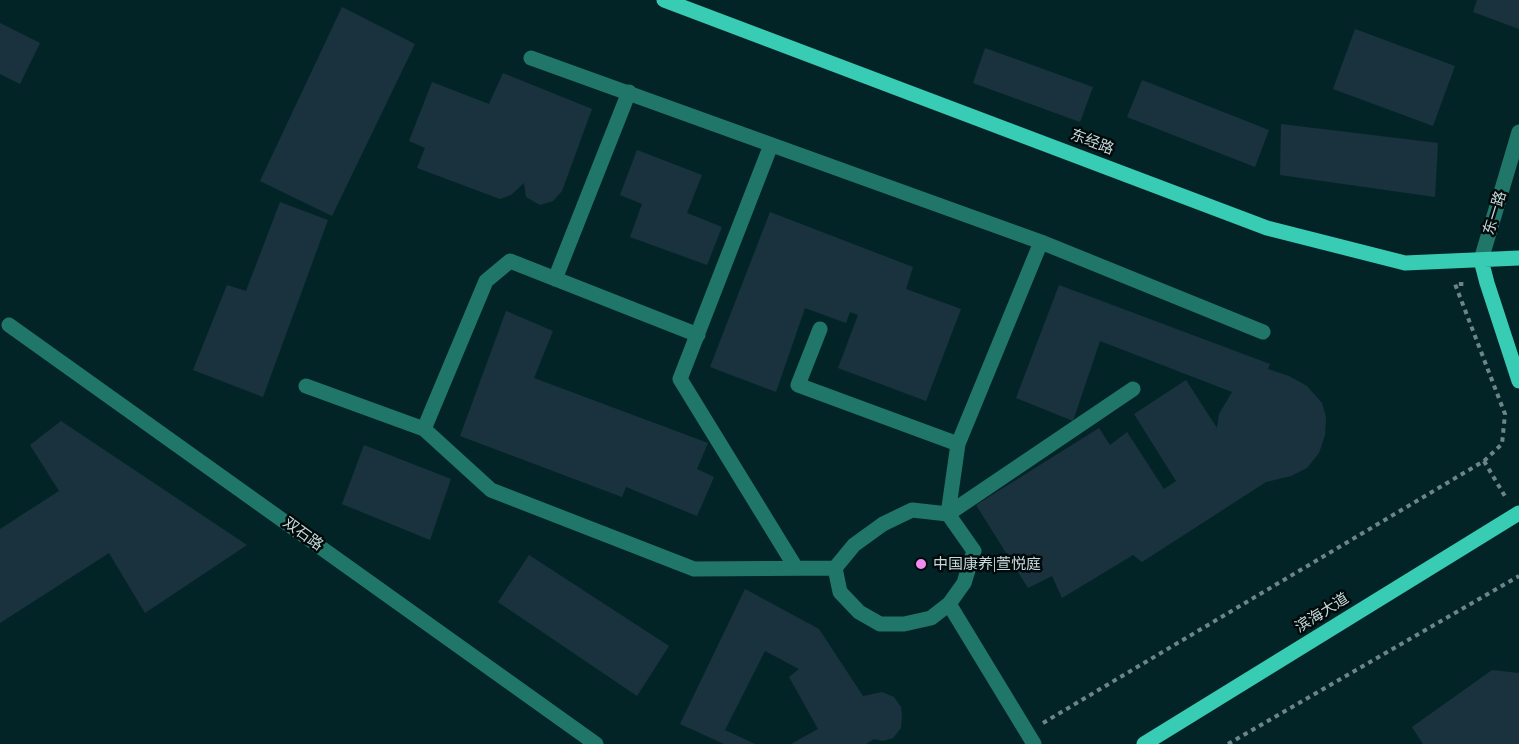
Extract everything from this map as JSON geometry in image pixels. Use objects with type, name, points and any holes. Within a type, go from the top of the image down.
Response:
[{"type":"main road","name":"东经路","points":[[664,0],[1267,228],[1405,263],[1519,258]]},
{"type":"main road","points":[[1481,260],[1519,381]]},
{"type":"main road","name":"滨海大道","points":[[1144,744],[1518,514]]},
{"type":"street","points":[[531,58],[1041,242],[1263,332]]},
{"type":"street","points":[[555,279],[629,92]]},
{"type":"street","name":"东一路","points":[[1481,260],[1519,132]]},
{"type":"street","points":[[771,145],[680,379],[796,568]]},
{"type":"street","points":[[835,568],[840,592],[859,612],[880,624],[904,624],[931,618],[950,604],[964,583],[974,551],[948,514],[958,444],[1041,242]]},
{"type":"street","points":[[424,429],[486,281],[510,261],[698,335]]},
{"type":"street","name":"双石路","points":[[9,325],[596,744]]},
{"type":"street","points":[[820,329],[798,385],[958,444]]},
{"type":"street","points":[[306,386],[424,429],[491,490],[694,569],[835,568]]},
{"type":"street","points":[[835,568],[854,544],[883,524],[912,510],[948,514],[1133,390]]},
{"type":"street","points":[[950,604],[1031,738]]},
{"type":"path","points":[[1031,738],[1484,461],[1502,444],[1505,414],[1455,284],[1487,283]]},
{"type":"path","points":[[1484,461],[1518,514]]},
{"type":"path","points":[[1228,744],[1519,576]]},
{"type":"building","points":[[1477,0],[1519,0],[1519,29],[1473,12]]},
{"type":"building","points":[[342,7],[415,44],[332,216],[260,181]]},
{"type":"building","points":[[0,23],[40,43],[20,84],[0,74]]},
{"type":"building","points":[[1355,29],[1455,66],[1433,126],[1333,89]]},
{"type":"building","points":[[985,48],[1093,87],[1080,122],[973,83]]},
{"type":"building","points":[[503,73],[592,109],[562,191],[553,201],[540,205],[526,197],[524,183],[511,195],[500,199],[417,168],[425,148],[409,141],[432,82],[489,104]]},
{"type":"building","points":[[1142,80],[1269,130],[1255,167],[1127,117]]},
{"type":"building","points":[[1281,124],[1438,143],[1435,197],[1280,175]]},
{"type":"building","points":[[637,150],[702,175],[687,213],[722,227],[707,265],[630,237],[642,204],[620,195]]},
{"type":"building","points":[[280,202],[328,220],[263,397],[193,370],[227,285],[246,291]]},
{"type":"building","points":[[770,212],[913,267],[906,289],[961,309],[926,401],[838,368],[858,315],[850,312],[846,323],[805,308],[776,392],[710,367]]},
{"type":"building","points":[[1059,285],[1270,364],[1268,369],[1289,376],[1307,386],[1322,403],[1326,417],[1325,435],[1319,453],[1307,468],[1291,476],[1266,482],[1142,562],[1133,555],[1062,598],[1052,576],[1028,588],[976,505],[1099,428],[1110,445],[1127,432],[1164,489],[1176,481],[1134,414],[1186,380],[1217,428],[1219,414],[1232,392],[1100,341],[1073,421],[1016,398]]},
{"type":"building","points":[[506,311],[553,331],[534,378],[708,443],[697,469],[714,477],[697,516],[626,487],[622,497],[460,436]]},
{"type":"building","points":[[61,421],[247,545],[145,613],[109,553],[0,623],[0,529],[59,491],[30,445]]},
{"type":"building","points":[[364,445],[451,479],[430,540],[342,504]]},
{"type":"building","points":[[529,555],[669,646],[637,696],[498,602]]},
{"type":"building","points":[[745,589],[819,629],[863,696],[882,692],[894,697],[901,707],[902,716],[901,728],[893,738],[883,741],[874,739],[866,744],[791,744],[818,729],[789,677],[799,669],[765,651],[725,730],[755,744],[724,744],[680,724]]},
{"type":"building","points":[[1492,670],[1519,673],[1519,744],[1423,744],[1412,727]]},
{"type":"place","name":"中国康养|萱悦庭","points":[[921,564]]}]
